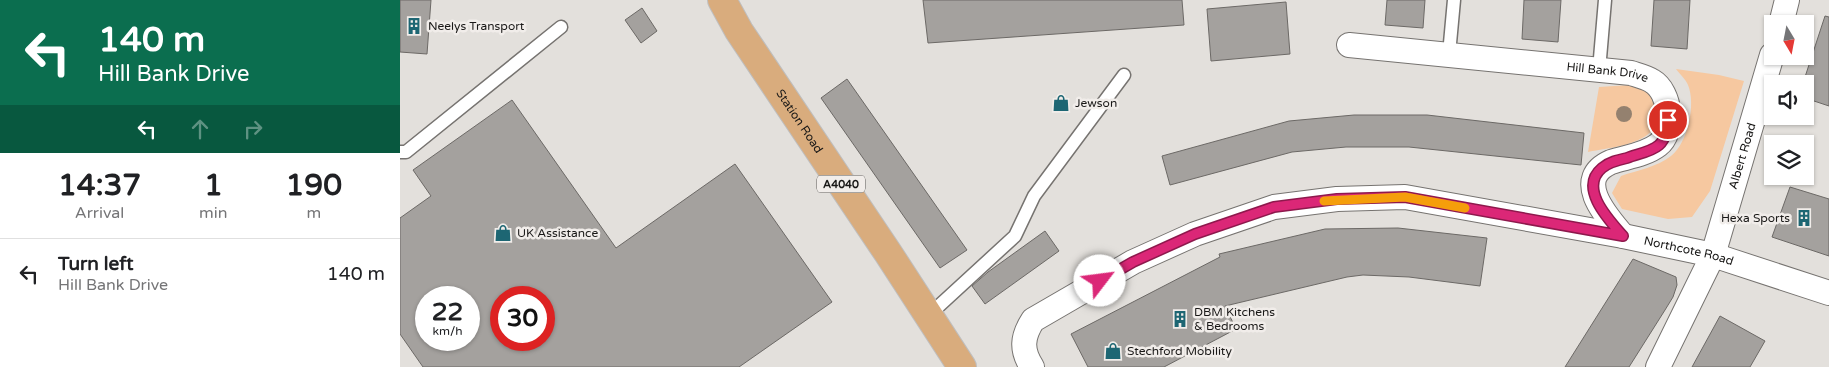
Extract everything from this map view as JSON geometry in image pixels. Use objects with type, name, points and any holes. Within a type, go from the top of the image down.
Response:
[{"type":"main road","name":"Station Road","points":[[722,0],[739,31],[962,367]]},
{"type":"street","points":[[1783,15],[1786,0]]},
{"type":"street","name":"Hill Bank Drive","points":[[1349,45],[1630,73],[1652,81],[1660,88],[1665,97],[1668,111],[1666,135],[1659,145],[1650,150],[1603,167],[1597,173],[1594,181],[1593,191],[1604,214],[1623,236]]},
{"type":"street","name":"Albert Road","points":[[1658,367],[1713,255],[1769,65]]},
{"type":"street","name":"Northcote Road","points":[[1032,367],[1025,356],[1024,332],[1033,320],[1133,262],[1195,234],[1274,207],[1337,199],[1405,197],[1623,236],[1713,255],[1829,293]]},
{"type":"lane","points":[[1450,54],[1454,0]]},
{"type":"lane","points":[[1599,70],[1605,0]]},
{"type":"lane","points":[[402,155],[561,27]]},
{"type":"lane","points":[[929,315],[1014,236],[1034,196],[1124,75]]},
{"type":"shaded area","points":[[1676,69],[1719,75],[1744,81],[1710,191],[1692,217],[1668,219],[1622,209],[1612,193],[1621,176],[1654,166],[1666,160],[1677,150],[1682,142],[1689,123],[1691,102],[1688,85]]},
{"type":"shaded area","points":[[1630,85],[1650,90],[1655,101],[1658,113],[1656,124],[1651,132],[1632,143],[1588,152],[1599,87]]},
{"type":"building","name":"Neelys Transport","points":[[400,0],[431,0],[427,54],[400,52]]},
{"type":"building","points":[[923,0],[1182,0],[1184,25],[928,43]]},
{"type":"building","points":[[1387,0],[1425,0],[1423,28],[1385,25]]},
{"type":"building","points":[[1524,0],[1561,0],[1558,42],[1522,39]]},
{"type":"building","points":[[1654,0],[1690,0],[1687,49],[1651,46]]},
{"type":"building","points":[[1286,2],[1290,54],[1211,61],[1207,9]]},
{"type":"building","points":[[642,8],[657,31],[641,43],[625,20]]},
{"type":"building","points":[[1825,16],[1829,17],[1829,106],[1814,101],[1814,75],[1806,75],[1809,65],[1814,65],[1814,50]]},
{"type":"building","points":[[847,79],[967,250],[940,268],[821,98]]},
{"type":"building","name":"UK Assistance","points":[[512,100],[616,248],[735,164],[832,302],[739,367],[423,367],[400,334],[400,218],[431,196],[413,170]]},
{"type":"building","points":[[1354,115],[1427,115],[1584,133],[1581,165],[1409,147],[1346,147],[1292,152],[1170,185],[1162,156],[1289,121]]},
{"type":"building","name":"Hexa Sports","points":[[1790,187],[1829,199],[1829,256],[1772,237]]},
{"type":"building","points":[[1398,228],[1487,238],[1480,286],[1409,277],[1363,275],[1347,277],[1225,306],[1236,329],[1164,367],[1088,367],[1071,334],[1220,257],[1219,254],[1325,229]]},
{"type":"building","points":[[1045,231],[1059,251],[985,304],[972,286],[988,272]]},
{"type":"building","points":[[1633,259],[1676,277],[1677,285],[1673,297],[1665,310],[1629,367],[1565,367]]},
{"type":"building","points":[[1720,316],[1765,341],[1750,367],[1692,367]]},
{"type":"slow traffic","points":[[1324,201],[1405,197],[1465,208]]},
{"type":"place","name":"Neelys Transport","points":[[414,26]]},
{"type":"place","name":"Jewson","points":[[1061,103]]},
{"type":"place","name":"Hexa Sports","points":[[1804,218]]},
{"type":"place","name":"UK Assistance","points":[[503,233]]},
{"type":"place","name":"DBM Kitchens & Bedrooms","points":[[1180,319]]},
{"type":"place","name":"Stechford Mobility","points":[[1113,351]]},
{"type":"route","points":[[1100,281],[1133,262],[1195,234],[1274,207],[1337,199],[1405,197],[1623,236],[1604,214],[1593,191],[1597,173],[1611,162],[1650,150],[1659,145],[1666,135],[1668,120]]}]
